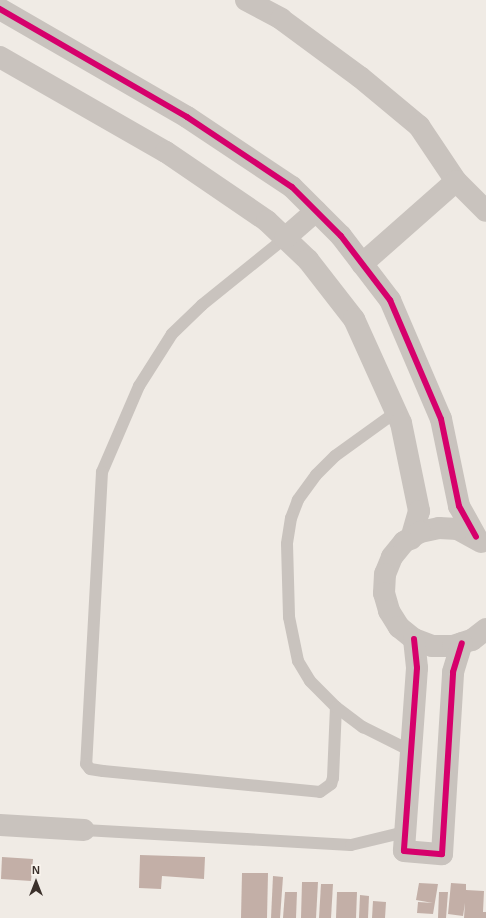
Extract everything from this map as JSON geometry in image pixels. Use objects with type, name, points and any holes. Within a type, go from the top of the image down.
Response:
[{"type":"street","points":[[246,0],[281,19],[354,72],[419,126],[456,182],[486,211]]},
{"type":"street","points":[[0,9],[187,117],[292,187],[341,236],[390,300],[441,419],[459,506],[481,542]]},
{"type":"street","points":[[0,57],[166,152],[267,221],[308,260],[354,319],[401,423],[419,511],[410,539]]},
{"type":"street","points":[[362,264],[456,182]]},
{"type":"street","points":[[285,238],[316,211]]},
{"type":"street","points":[[481,542],[458,529],[439,528],[420,532],[410,539],[392,557],[385,574],[384,593],[389,612],[399,627],[414,639],[432,646],[452,646],[472,640],[486,629]]},
{"type":"street","points":[[414,639],[417,668],[404,851],[442,854],[453,672],[462,643]]},
{"type":"street","points":[[0,825],[84,830]]},
{"type":"lane","points":[[285,238],[202,305],[172,334],[139,386],[102,472],[86,764],[90,769],[103,771],[320,792],[331,784],[333,778],[336,707]]},
{"type":"lane","points":[[396,412],[335,456],[316,475],[298,500],[291,518],[287,544],[289,617],[298,661],[310,681],[336,707],[363,727],[411,751]]},
{"type":"lane","points":[[84,830],[351,845],[405,832]]},
{"type":"building","points":[[140,855],[205,857],[204,879],[162,876],[161,889],[139,888]]},
{"type":"building","points":[[2,857],[33,859],[31,881],[1,879]]},
{"type":"building","points":[[242,873],[268,873],[267,918],[241,918]]},
{"type":"building","points":[[273,876],[283,877],[280,918],[271,918]]},
{"type":"building","points":[[302,882],[318,882],[316,918],[301,918]]},
{"type":"building","points":[[419,883],[438,884],[433,914],[417,913],[418,902],[433,903],[416,900]]},
{"type":"building","points":[[451,883],[466,884],[466,890],[484,891],[483,912],[486,912],[486,918],[464,918],[465,903],[463,916],[448,914]]},
{"type":"building","points":[[321,884],[333,884],[331,918],[319,918]]},
{"type":"building","points":[[285,892],[297,892],[296,918],[283,918]]},
{"type":"building","points":[[337,892],[357,892],[356,918],[336,918]]},
{"type":"building","points":[[439,892],[448,892],[446,918],[438,918]]},
{"type":"building","points":[[360,895],[369,896],[368,918],[359,918]]},
{"type":"building","points":[[373,901],[386,902],[385,918],[372,918]]},
{"type":"cycle path","points":[[0,9],[187,117],[292,187],[341,236],[390,300],[441,419],[459,506],[476,537]]},
{"type":"cycle path","points":[[414,639],[417,668],[404,851],[442,854],[453,672],[462,643]]}]
